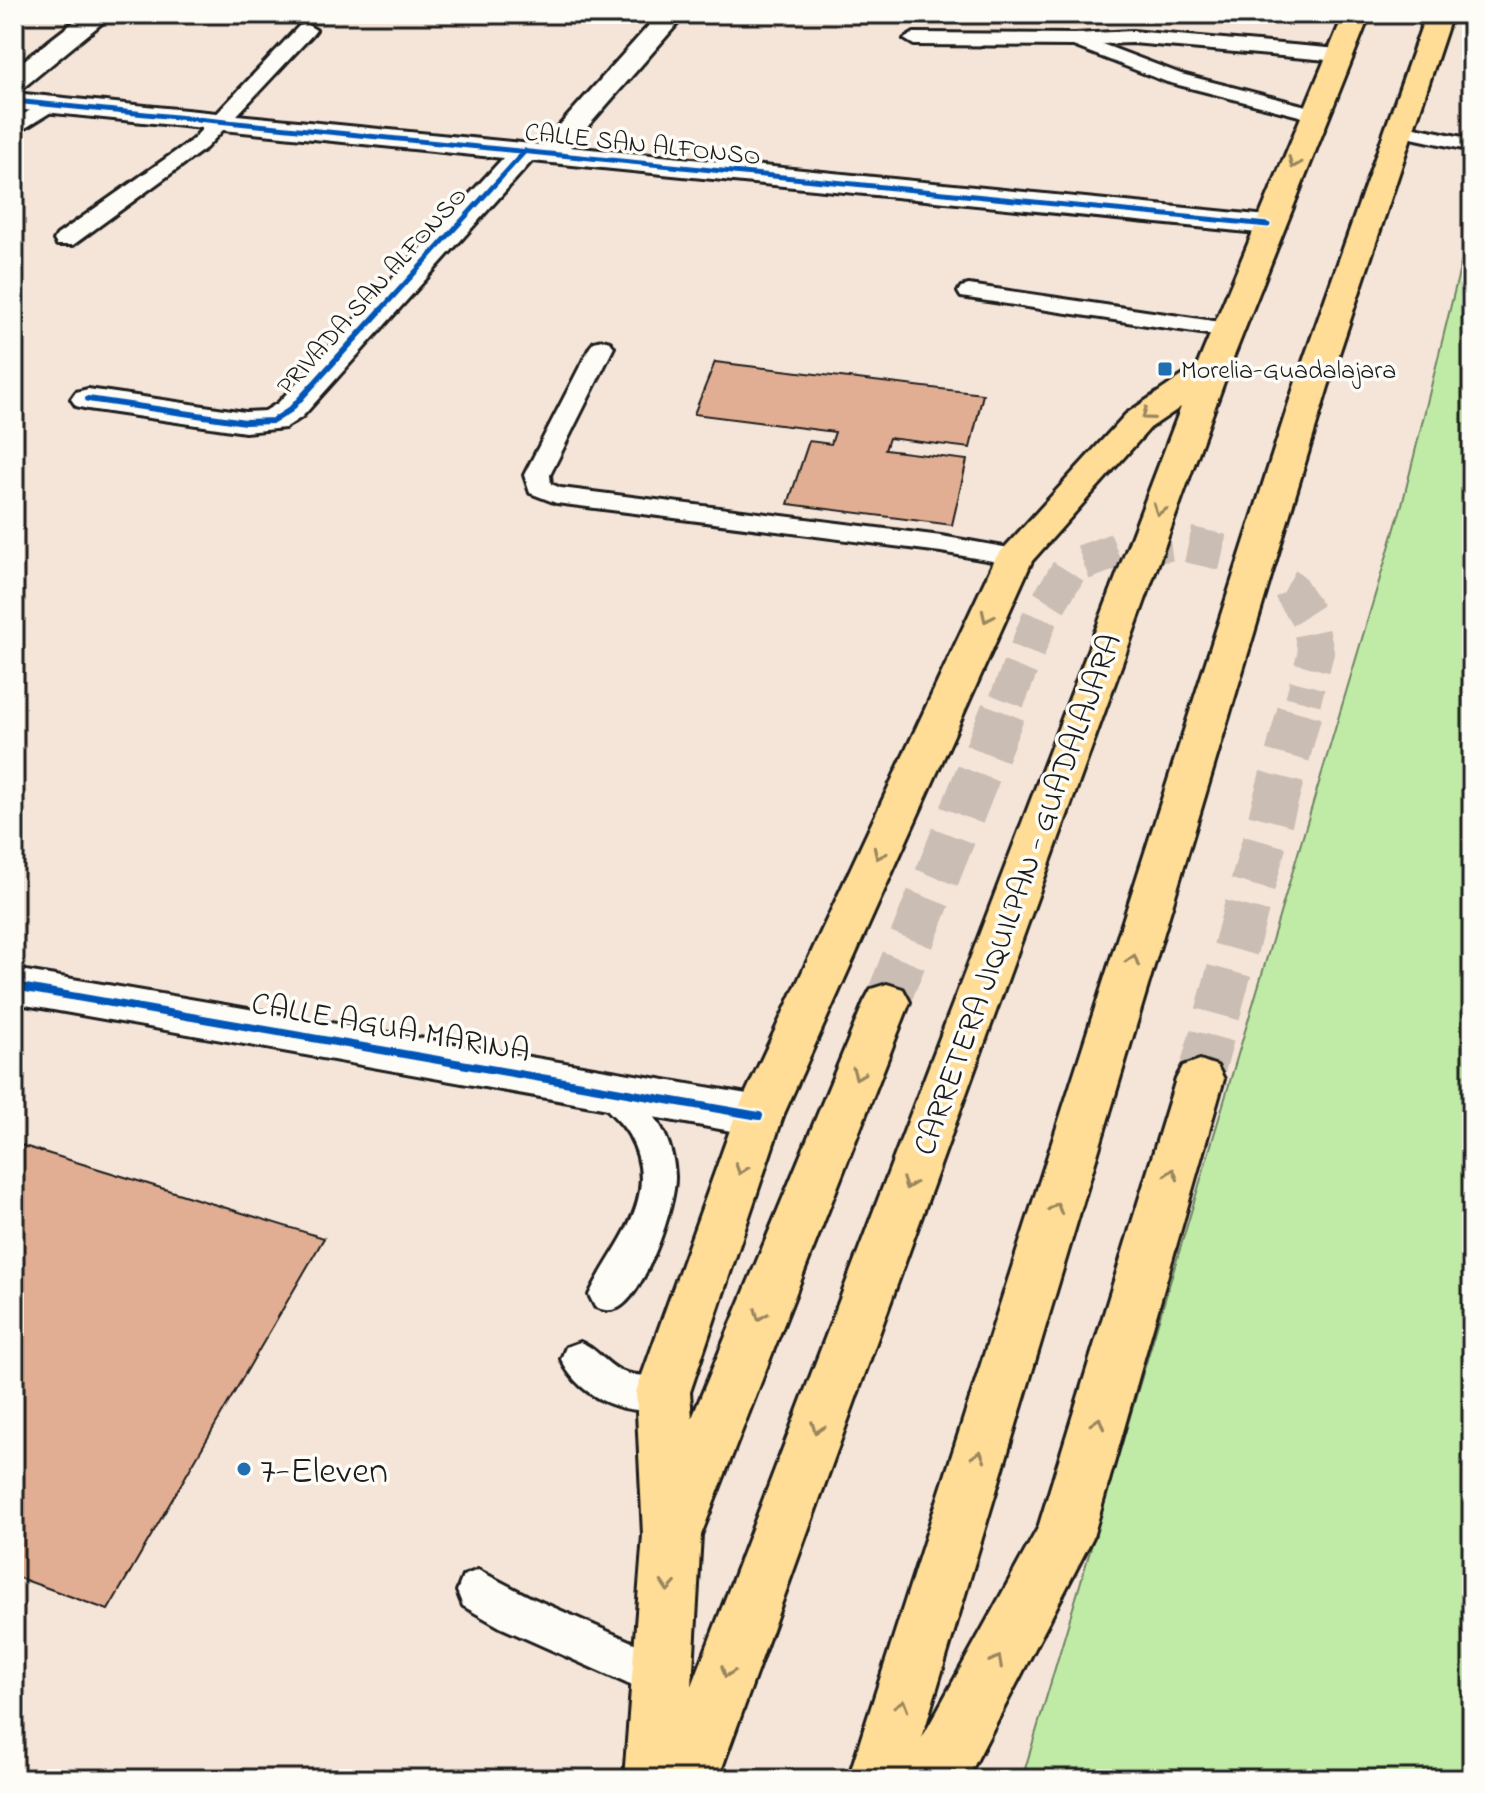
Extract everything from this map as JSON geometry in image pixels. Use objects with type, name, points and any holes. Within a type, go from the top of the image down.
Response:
[{"type":"highway","name":"CARRETERA JIQUILPAN - GUADALAJARA","points":[[687,1779],[1211,371],[1268,225],[1357,14]]},
{"type":"highway","points":[[879,1779],[1311,387],[1439,14]]},
{"type":"highway","points":[[655,1779],[672,1535],[663,1392],[759,1116],[1015,557],[1138,421],[1211,371]]},
{"type":"highway","points":[[672,1535],[887,1002]]},
{"type":"highway","points":[[934,1779],[1064,1537],[1200,1079]]},
{"type":"street","points":[[14,81],[100,14]]},
{"type":"street","points":[[537,152],[673,14]]},
{"type":"street","name":"CALLE SAN ALFONSO","points":[[14,101],[1268,225]]},
{"type":"street","name":"PRIVADA SAN ALFONSO","points":[[88,399],[245,422],[273,421],[290,410],[537,152]]},
{"type":"street","name":"CALLE AGUA MARINA","points":[[14,986],[607,1087],[759,1116]]},
{"type":"lane","points":[[65,240],[199,144],[306,30]]},
{"type":"lane","points":[[914,39],[1075,40],[1132,37],[1339,55]]},
{"type":"lane","points":[[1075,40],[1174,78],[1315,114]]},
{"type":"lane","points":[[14,129],[49,105]]},
{"type":"lane","points":[[1400,130],[1472,145]]},
{"type":"lane","points":[[969,292],[1227,330]]},
{"type":"lane","points":[[602,347],[537,475],[539,488],[556,495],[941,544],[1015,557]]},
{"type":"lane","points":[[607,1087],[642,1126],[654,1153],[656,1188],[648,1235],[608,1295]]},
{"type":"lane","points":[[580,1359],[599,1381],[629,1392],[663,1392]]},
{"type":"lane","points":[[478,1591],[515,1612],[662,1677]]},
{"type":"green space","points":[[1472,219],[1472,1779],[1022,1779],[1403,501]]},
{"type":"building","points":[[715,362],[983,394],[970,448],[889,438],[885,450],[967,460],[952,525],[788,504],[809,441],[831,444],[835,432],[694,414]]},
{"type":"building","points":[[14,1143],[324,1238],[108,1610],[14,1576]]},
{"type":"tunnel","points":[[1007,701],[1041,615],[1071,567],[1117,550],[1177,542],[1225,553],[1290,588],[1308,616],[1316,652],[1303,701]]},
{"type":"tunnel","points":[[887,1002],[1008,699]]},
{"type":"tunnel","points":[[1200,1079],[1303,699]]},
{"type":"cycle path","points":[[14,101],[1268,225]]},
{"type":"cycle path","points":[[88,399],[245,422],[273,421],[290,410],[525,151]]},
{"type":"cycle path","points":[[14,986],[759,1116]]},
{"type":"place","name":"Morelia-Guadalajara","points":[[1165,369]]},
{"type":"place","name":"7-Eleven","points":[[244,1469]]}]
